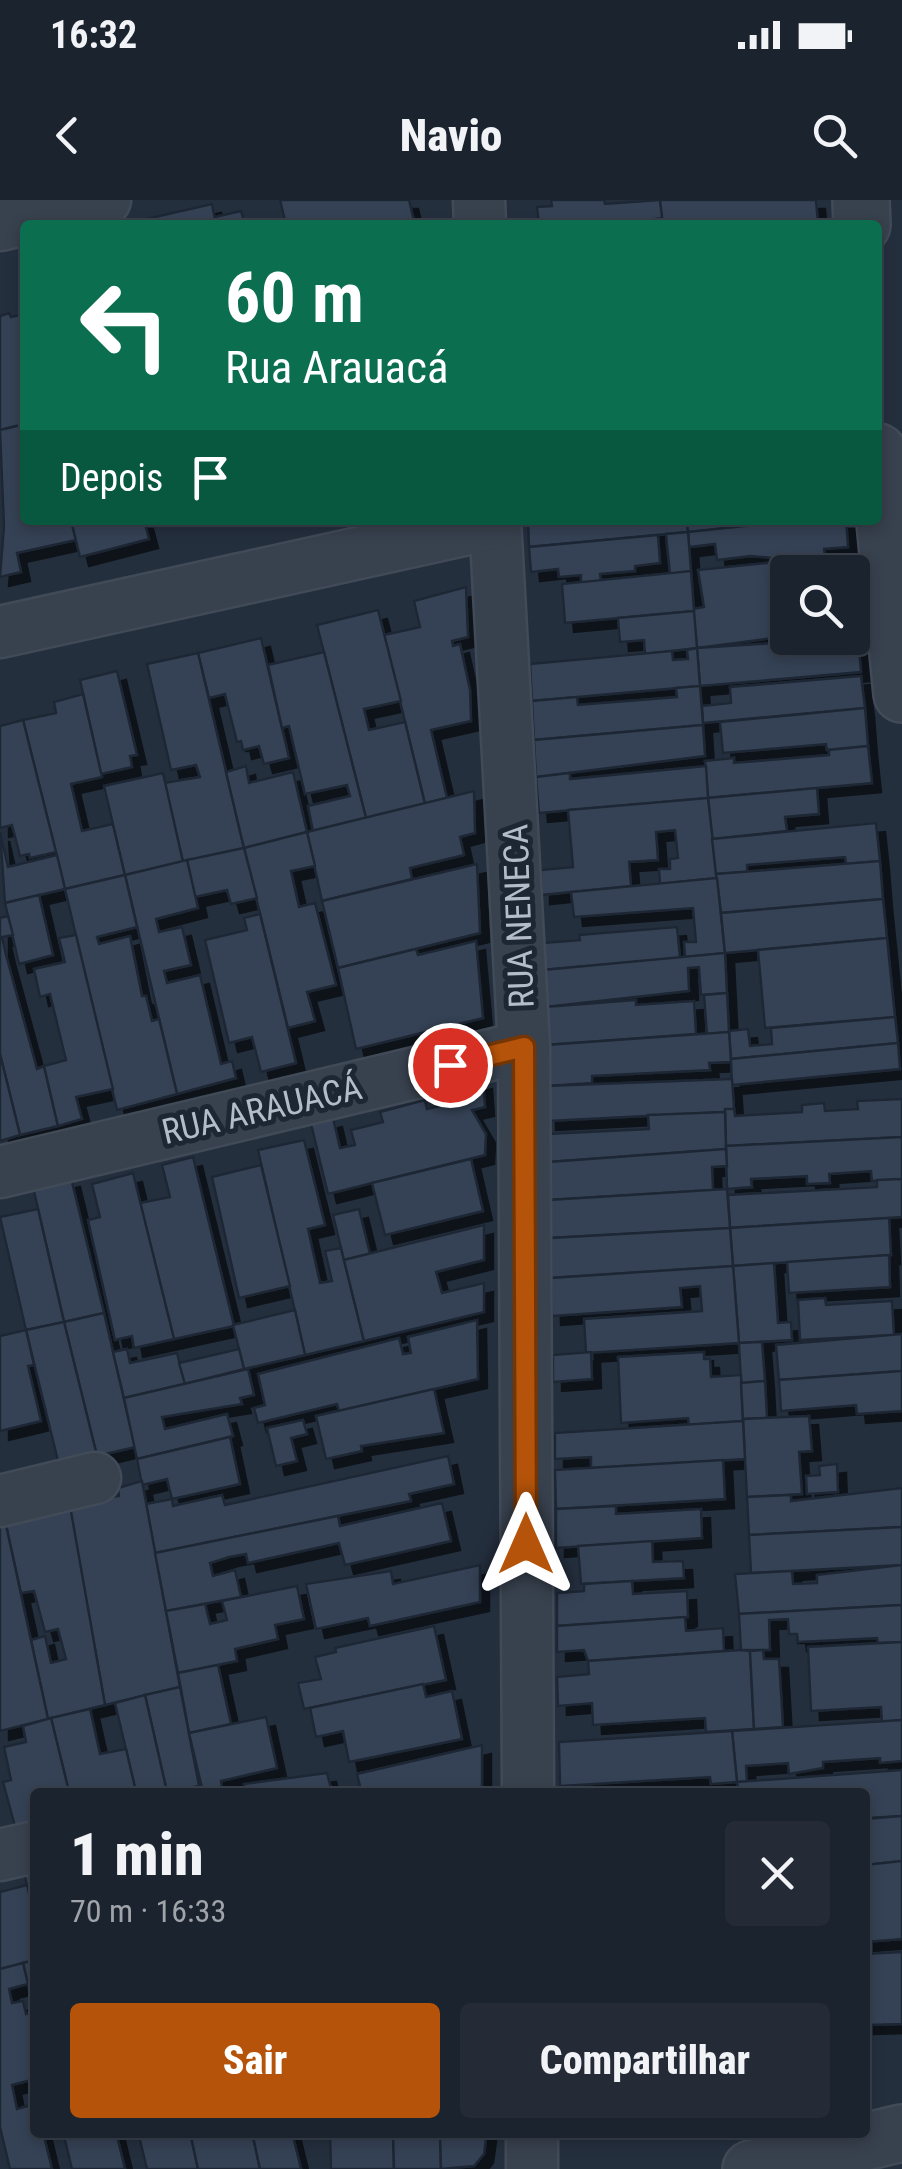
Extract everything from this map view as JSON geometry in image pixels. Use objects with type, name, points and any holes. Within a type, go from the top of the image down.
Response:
[{"type":"street","points":[[21,220],[105,200]]},
{"type":"street","points":[[882,492],[902,694]]},
{"type":"street","points":[[0,632],[482,525]]},
{"type":"street","name":"RUA NENECA","points":[[495,525],[524,1047],[528,1788]]},
{"type":"street","name":"RUA ARAUACÁ","points":[[0,1172],[524,1047]]},
{"type":"street","points":[[0,1501],[95,1478]]},
{"type":"street","points":[[0,1854],[30,1847]]},
{"type":"street","points":[[750,2169],[902,2134]]},
{"type":"street","points":[[532,2138],[532,2169]]},
{"type":"building","points":[[280,200],[409,200],[414,220],[285,220]]},
{"type":"building","points":[[551,200],[604,200],[605,204],[660,200],[663,218],[538,220],[537,207],[552,206]]},
{"type":"building","points":[[660,200],[816,200],[818,220],[662,220]]},
{"type":"building","points":[[212,204],[215,220],[142,220]]},
{"type":"building","points":[[241,211],[244,220],[215,220]]},
{"type":"building","points":[[20,315],[20,425],[0,430],[0,316]]},
{"type":"building","points":[[20,425],[20,525],[72,525],[76,540],[17,553],[21,572],[0,577],[4,526],[0,430]]},
{"type":"building","points":[[72,525],[145,525],[149,539],[80,557]]},
{"type":"building","points":[[528,525],[687,525],[688,532],[529,547]]},
{"type":"building","points":[[687,525],[754,525],[688,532]]},
{"type":"building","points":[[754,525],[846,525],[848,547],[824,549],[825,555],[717,560],[715,544],[689,547],[688,532]]},
{"type":"building","points":[[688,532],[691,571],[670,574],[666,534]]},
{"type":"building","points":[[658,535],[660,563],[635,566],[635,571],[600,574],[601,581],[581,583],[581,575],[559,577],[558,569],[531,572],[529,547]]},
{"type":"building","points":[[770,563],[770,638],[697,648],[693,609],[704,607],[698,570]]},
{"type":"building","points":[[691,571],[694,611],[565,623],[562,584]]},
{"type":"building","points":[[466,587],[468,637],[452,641],[453,646],[460,644],[470,690],[471,721],[431,730],[447,798],[425,804],[384,635],[420,627],[414,601]]},
{"type":"building","points":[[378,610],[401,701],[364,709],[369,730],[405,722],[425,804],[366,818],[317,625]]},
{"type":"building","points":[[694,611],[697,648],[645,654],[644,640],[620,642],[618,618]]},
{"type":"building","points":[[261,638],[289,758],[264,764],[259,746],[243,750],[241,741],[237,742],[225,694],[209,698],[198,653]]},
{"type":"building","points":[[770,643],[770,655],[860,655],[861,672],[700,686],[697,648]]},
{"type":"building","points":[[697,648],[700,686],[532,701],[530,664],[672,651],[673,660],[688,659],[687,650]]},
{"type":"building","points":[[324,652],[366,818],[313,831],[308,806],[350,796],[347,785],[305,794],[289,726],[282,728],[268,665]]},
{"type":"building","points":[[198,653],[244,848],[183,862],[164,783],[200,777],[196,765],[171,770],[147,664]]},
{"type":"building","points":[[117,671],[137,755],[130,756],[132,767],[101,774],[80,680]]},
{"type":"building","points":[[861,676],[865,708],[703,723],[702,706],[731,703],[730,687]]},
{"type":"building","points":[[700,686],[703,725],[534,740],[532,701],[577,697],[578,705],[677,697],[676,688]]},
{"type":"building","points":[[83,694],[102,777],[71,784],[82,831],[113,824],[125,875],[65,889],[23,720],[56,713],[54,702]]},
{"type":"building","points":[[865,708],[868,746],[827,750],[826,744],[723,753],[720,722]]},
{"type":"building","points":[[23,720],[56,852],[30,858],[29,854],[20,856],[12,825],[0,828],[0,726]]},
{"type":"building","points":[[703,725],[705,756],[536,777],[534,740]]},
{"type":"building","points":[[868,746],[872,783],[708,798],[705,761],[734,758],[734,763],[829,755],[829,750]]},
{"type":"building","points":[[246,766],[249,783],[293,772],[307,832],[244,848],[226,772]]},
{"type":"building","points":[[706,766],[708,798],[539,813],[536,777],[570,773],[570,779]]},
{"type":"building","points":[[163,773],[183,862],[125,875],[104,786]]},
{"type":"building","points":[[817,788],[819,814],[785,817],[787,831],[712,839],[708,798]]},
{"type":"building","points":[[474,791],[475,833],[460,837],[464,855],[410,868],[412,879],[322,901],[307,832]]},
{"type":"building","points":[[708,798],[717,878],[660,884],[659,869],[670,869],[670,859],[678,858],[675,830],[656,832],[658,860],[629,862],[631,886],[541,895],[541,870],[573,867],[568,810]]},
{"type":"building","points":[[876,823],[880,861],[846,864],[845,857],[747,865],[747,872],[716,874],[712,839]]},
{"type":"building","points":[[0,832],[8,867],[57,855],[65,889],[5,903]]},
{"type":"building","points":[[307,832],[315,866],[291,871],[299,907],[315,903],[336,985],[307,992],[315,1021],[288,1028],[244,848]]},
{"type":"building","points":[[244,848],[257,898],[231,904],[227,890],[195,897],[187,860]]},
{"type":"building","points":[[187,860],[198,908],[156,919],[159,932],[182,927],[191,965],[164,971],[167,983],[200,975],[221,1064],[232,1061],[236,1078],[177,1094],[125,875]]},
{"type":"building","points":[[880,861],[883,899],[721,913],[716,874]]},
{"type":"building","points":[[477,864],[480,933],[338,968],[322,901]]},
{"type":"building","points":[[125,875],[137,927],[97,937],[99,944],[130,936],[142,996],[146,996],[152,1021],[159,1019],[177,1094],[117,1110],[65,889]]},
{"type":"building","points":[[717,878],[725,953],[685,957],[684,942],[696,942],[693,908],[574,917],[571,892]]},
{"type":"building","points":[[39,895],[53,955],[19,964],[5,903]]},
{"type":"building","points":[[883,899],[887,938],[725,953],[721,913]]},
{"type":"building","points":[[260,914],[296,1063],[261,1072],[252,1037],[229,1043],[205,940],[247,930],[244,918]]},
{"type":"building","points":[[8,916],[13,935],[2,937],[6,955],[37,1069],[44,1066],[58,1126],[20,1135],[0,1054],[0,918]]},
{"type":"building","points":[[677,927],[680,958],[543,970],[543,943],[580,940],[579,935]]},
{"type":"building","points":[[76,935],[113,1089],[76,1097],[82,1119],[58,1126],[44,1066],[66,1060],[50,994],[40,997],[34,969],[65,962],[59,938]]},
{"type":"building","points":[[887,938],[895,1017],[765,1028],[758,950]]},
{"type":"building","points":[[476,941],[483,1018],[356,1049],[338,968],[416,949],[418,955]]},
{"type":"building","points":[[725,953],[727,993],[701,995],[699,967],[688,968],[689,991],[545,1007],[543,970]]},
{"type":"building","points":[[727,993],[729,1032],[707,1034],[704,995]]},
{"type":"building","points":[[636,1000],[636,1005],[694,1001],[696,1034],[546,1045],[545,1007]]},
{"type":"building","points":[[895,1017],[898,1043],[731,1059],[729,1031],[748,1029],[750,1046],[772,1044],[771,1028]]},
{"type":"building","points":[[729,1032],[731,1062],[709,1063],[710,1070],[592,1076],[592,1083],[546,1086],[546,1045]]},
{"type":"building","points":[[898,1043],[900,1069],[732,1085],[731,1059]]},
{"type":"building","points":[[0,1054],[20,1135],[0,1141]]},
{"type":"building","points":[[732,1079],[734,1109],[725,1112],[547,1121],[546,1086]]},
{"type":"building","points":[[483,1080],[485,1107],[472,1110],[486,1134],[485,1155],[328,1194],[311,1124],[333,1118],[340,1148],[355,1145],[351,1130],[383,1122],[380,1112],[425,1100],[427,1109],[447,1104],[444,1090]]},
{"type":"building","points":[[902,1099],[902,1137],[726,1146],[725,1109],[734,1109],[735,1116],[802,1112],[802,1105],[824,1103],[825,1111],[858,1109],[857,1101]]},
{"type":"building","points":[[725,1112],[726,1149],[549,1162],[547,1134],[649,1129],[648,1115]]},
{"type":"building","points":[[902,1137],[902,1179],[872,1181],[871,1171],[829,1174],[830,1183],[807,1184],[807,1176],[751,1179],[752,1187],[727,1189],[726,1146]]},
{"type":"building","points":[[304,1140],[325,1225],[308,1229],[320,1283],[332,1281],[325,1251],[341,1248],[364,1341],[305,1355],[258,1150]]},
{"type":"building","points":[[726,1149],[727,1166],[712,1167],[713,1190],[549,1200],[549,1162]]},
{"type":"building","points":[[193,1157],[234,1326],[174,1339],[140,1203],[170,1197],[162,1165]]},
{"type":"building","points":[[471,1159],[483,1211],[385,1235],[372,1183]]},
{"type":"building","points":[[261,1165],[290,1286],[239,1298],[212,1177]]},
{"type":"building","points":[[133,1173],[174,1339],[134,1348],[132,1336],[115,1340],[88,1220],[100,1217],[92,1184]]},
{"type":"building","points":[[71,1178],[104,1313],[64,1322],[33,1187]]},
{"type":"building","points":[[902,1179],[902,1217],[730,1228],[728,1195],[877,1187],[877,1180]]},
{"type":"building","points":[[727,1189],[730,1228],[551,1238],[549,1200]]},
{"type":"building","points":[[38,1209],[64,1322],[26,1330],[0,1217]]},
{"type":"building","points":[[359,1209],[370,1254],[344,1260],[333,1215]]},
{"type":"building","points":[[889,1218],[891,1255],[733,1266],[730,1228]]},
{"type":"building","points":[[484,1225],[484,1260],[436,1272],[442,1293],[484,1283],[484,1312],[364,1341],[344,1260]]},
{"type":"building","points":[[730,1228],[733,1266],[551,1278],[551,1238]]},
{"type":"building","points":[[889,1255],[890,1287],[789,1293],[787,1262]]},
{"type":"building","points":[[774,1263],[778,1323],[791,1322],[792,1340],[739,1343],[733,1266]]},
{"type":"building","points":[[733,1266],[739,1343],[586,1353],[584,1319],[702,1311],[700,1286],[680,1288],[682,1307],[552,1316],[551,1278]]},
{"type":"building","points":[[825,1298],[826,1305],[892,1301],[894,1335],[800,1340],[798,1300]]},
{"type":"building","points":[[295,1310],[305,1355],[244,1369],[233,1325]]},
{"type":"building","points":[[104,1313],[135,1447],[97,1456],[64,1322]]},
{"type":"building","points":[[477,1320],[478,1379],[339,1411],[337,1404],[258,1423],[254,1408],[265,1405],[258,1374],[399,1338],[403,1354],[411,1353],[408,1337]]},
{"type":"building","points":[[64,1322],[97,1456],[59,1465],[26,1330]]},
{"type":"building","points":[[26,1330],[34,1365],[28,1366],[41,1421],[0,1431],[0,1336]]},
{"type":"building","points":[[902,1334],[902,1371],[779,1380],[776,1345]]},
{"type":"building","points":[[762,1342],[765,1381],[741,1383],[739,1343]]},
{"type":"building","points":[[127,1349],[130,1363],[177,1353],[185,1384],[124,1398],[113,1352]]},
{"type":"building","points":[[239,1349],[244,1369],[185,1384],[179,1363]]},
{"type":"building","points":[[591,1352],[592,1379],[553,1382],[553,1355]]},
{"type":"building","points":[[704,1352],[704,1359],[710,1359],[711,1377],[741,1375],[743,1421],[689,1425],[688,1418],[621,1423],[618,1357]]},
{"type":"building","points":[[248,1369],[254,1395],[240,1398],[242,1404],[162,1417],[165,1429],[227,1414],[233,1436],[137,1459],[124,1398]]},
{"type":"building","points":[[902,1371],[902,1411],[857,1414],[856,1405],[781,1411],[779,1380]]},
{"type":"building","points":[[765,1381],[767,1418],[743,1419],[741,1383]]},
{"type":"building","points":[[434,1389],[444,1433],[361,1446],[362,1451],[326,1459],[316,1416]]},
{"type":"building","points":[[809,1416],[812,1451],[799,1452],[802,1494],[747,1497],[743,1419]]},
{"type":"building","points":[[303,1420],[307,1434],[291,1438],[297,1461],[276,1466],[267,1428]]},
{"type":"building","points":[[743,1421],[745,1459],[591,1468],[591,1457],[555,1459],[555,1433]]},
{"type":"building","points":[[230,1437],[240,1484],[172,1499],[167,1479],[142,1485],[137,1459]]},
{"type":"building","points":[[448,1456],[454,1484],[409,1494],[411,1501],[155,1553],[146,1504],[172,1499],[173,1506],[222,1495],[225,1505]]},
{"type":"building","points":[[723,1460],[725,1499],[556,1509],[555,1470]]},
{"type":"building","points":[[837,1464],[838,1492],[807,1494],[806,1476],[820,1475],[819,1466]]},
{"type":"building","points":[[142,1481],[180,1687],[105,1705],[69,1504],[119,1496],[118,1488]]},
{"type":"building","points":[[902,1488],[902,1527],[749,1535],[747,1497],[791,1495],[791,1501]]},
{"type":"building","points":[[69,1500],[105,1705],[48,1719],[31,1640],[45,1636],[51,1663],[66,1659],[58,1629],[45,1632],[34,1591],[21,1593],[4,1516]]},
{"type":"building","points":[[442,1503],[451,1541],[345,1565],[339,1543],[248,1563],[246,1554],[229,1557],[210,1563],[213,1576],[235,1570],[241,1597],[166,1611],[155,1553],[338,1516],[340,1526]]},
{"type":"building","points":[[616,1506],[616,1514],[701,1509],[702,1538],[556,1548],[556,1509]]},
{"type":"building","points":[[4,1516],[48,1719],[0,1731],[0,1517]]},
{"type":"building","points":[[902,1527],[902,1565],[751,1573],[749,1535]]},
{"type":"building","points":[[652,1541],[653,1562],[683,1561],[684,1578],[581,1584],[578,1546]]},
{"type":"building","points":[[480,1565],[480,1602],[370,1626],[368,1618],[316,1629],[306,1584],[391,1571],[393,1584]]},
{"type":"building","points":[[902,1565],[902,1605],[739,1614],[735,1574],[792,1571],[793,1584],[817,1583],[817,1575]]},
{"type":"building","points":[[632,1581],[633,1594],[687,1591],[688,1617],[557,1626],[557,1593],[584,1591],[584,1584]]},
{"type":"building","points":[[297,1586],[304,1619],[275,1625],[278,1639],[235,1649],[237,1661],[178,1673],[166,1611],[205,1604],[210,1624],[227,1620],[222,1601]]},
{"type":"building","points":[[902,1605],[902,1642],[878,1643],[877,1638],[798,1642],[797,1634],[789,1634],[788,1619],[769,1620],[770,1650],[741,1650],[739,1614]]},
{"type":"building","points":[[685,1617],[686,1631],[723,1628],[724,1651],[588,1661],[584,1650],[557,1652],[557,1626]]},
{"type":"building","points":[[434,1626],[446,1680],[304,1709],[298,1683],[321,1679],[315,1657],[336,1652],[335,1648]]},
{"type":"building","points":[[902,1642],[902,1720],[882,1722],[881,1707],[811,1711],[808,1647]]},
{"type":"building","points":[[763,1650],[764,1659],[779,1659],[783,1727],[754,1729],[750,1651]]},
{"type":"building","points":[[750,1651],[754,1729],[706,1732],[705,1718],[593,1725],[592,1703],[558,1706],[557,1677],[589,1674],[588,1661]]},
{"type":"building","points":[[218,1665],[231,1724],[189,1733],[178,1673]]},
{"type":"building","points":[[423,1684],[426,1697],[452,1691],[462,1739],[349,1762],[343,1731],[316,1737],[310,1708]]},
{"type":"building","points":[[180,1687],[199,1786],[166,1788],[145,1695]]},
{"type":"building","points":[[145,1695],[166,1788],[135,1788],[115,1703]]},
{"type":"building","points":[[90,1709],[100,1754],[126,1749],[135,1788],[68,1788],[51,1718]]},
{"type":"building","points":[[266,1717],[277,1768],[221,1781],[222,1788],[202,1788],[189,1733]]},
{"type":"building","points":[[51,1718],[68,1788],[30,1788],[30,1827],[16,1830],[3,1782],[11,1780],[4,1747],[26,1742],[23,1726]]},
{"type":"building","points":[[902,1720],[902,1761],[880,1763],[880,1758],[823,1762],[823,1768],[789,1774],[788,1763],[746,1766],[747,1782],[737,1782],[732,1731]]},
{"type":"building","points":[[732,1731],[737,1782],[711,1784],[710,1777],[560,1786],[559,1742]]},
{"type":"building","points":[[482,1745],[482,1788],[351,1788],[360,1786],[357,1774]]},
{"type":"building","points":[[902,1770],[902,1816],[870,1818],[870,1788],[738,1788],[737,1782]]},
{"type":"building","points":[[327,1773],[331,1788],[245,1788],[244,1784]]},
{"type":"building","points":[[902,1816],[902,1861],[870,1864],[870,1819]]},
{"type":"building","points":[[902,1861],[902,1939],[870,1942],[870,1864]]},
{"type":"building","points":[[30,1866],[30,1899],[23,1868]]},
{"type":"building","points":[[27,1885],[30,1961],[0,1969],[0,1892]]},
{"type":"building","points":[[902,1952],[902,2024],[870,2025],[870,1954]]},
{"type":"building","points":[[30,1961],[30,1994],[23,1963]]},
{"type":"building","points":[[23,1963],[28,1984],[9,1989],[12,2003],[23,2001],[26,2014],[30,2012],[30,2080],[12,2085],[17,2109],[30,2105],[30,2138],[44,2138],[52,2169],[10,2169],[0,2127],[0,1969]]},
{"type":"building","points":[[64,2138],[117,2138],[125,2169],[72,2169]]},
{"type":"building","points":[[139,2138],[191,2138],[198,2169],[147,2169]]},
{"type":"building","points":[[191,2138],[253,2138],[260,2169],[198,2169]]},
{"type":"building","points":[[253,2138],[293,2138],[301,2169],[260,2169]]},
{"type":"building","points":[[330,2138],[393,2138],[394,2169],[331,2169]]},
{"type":"building","points":[[393,2138],[440,2138],[441,2169],[394,2169]]},
{"type":"building","points":[[440,2138],[486,2138],[484,2154],[474,2166],[441,2169]]},
{"type":"route","points":[[450,1065],[524,1047],[526,1544]]}]
